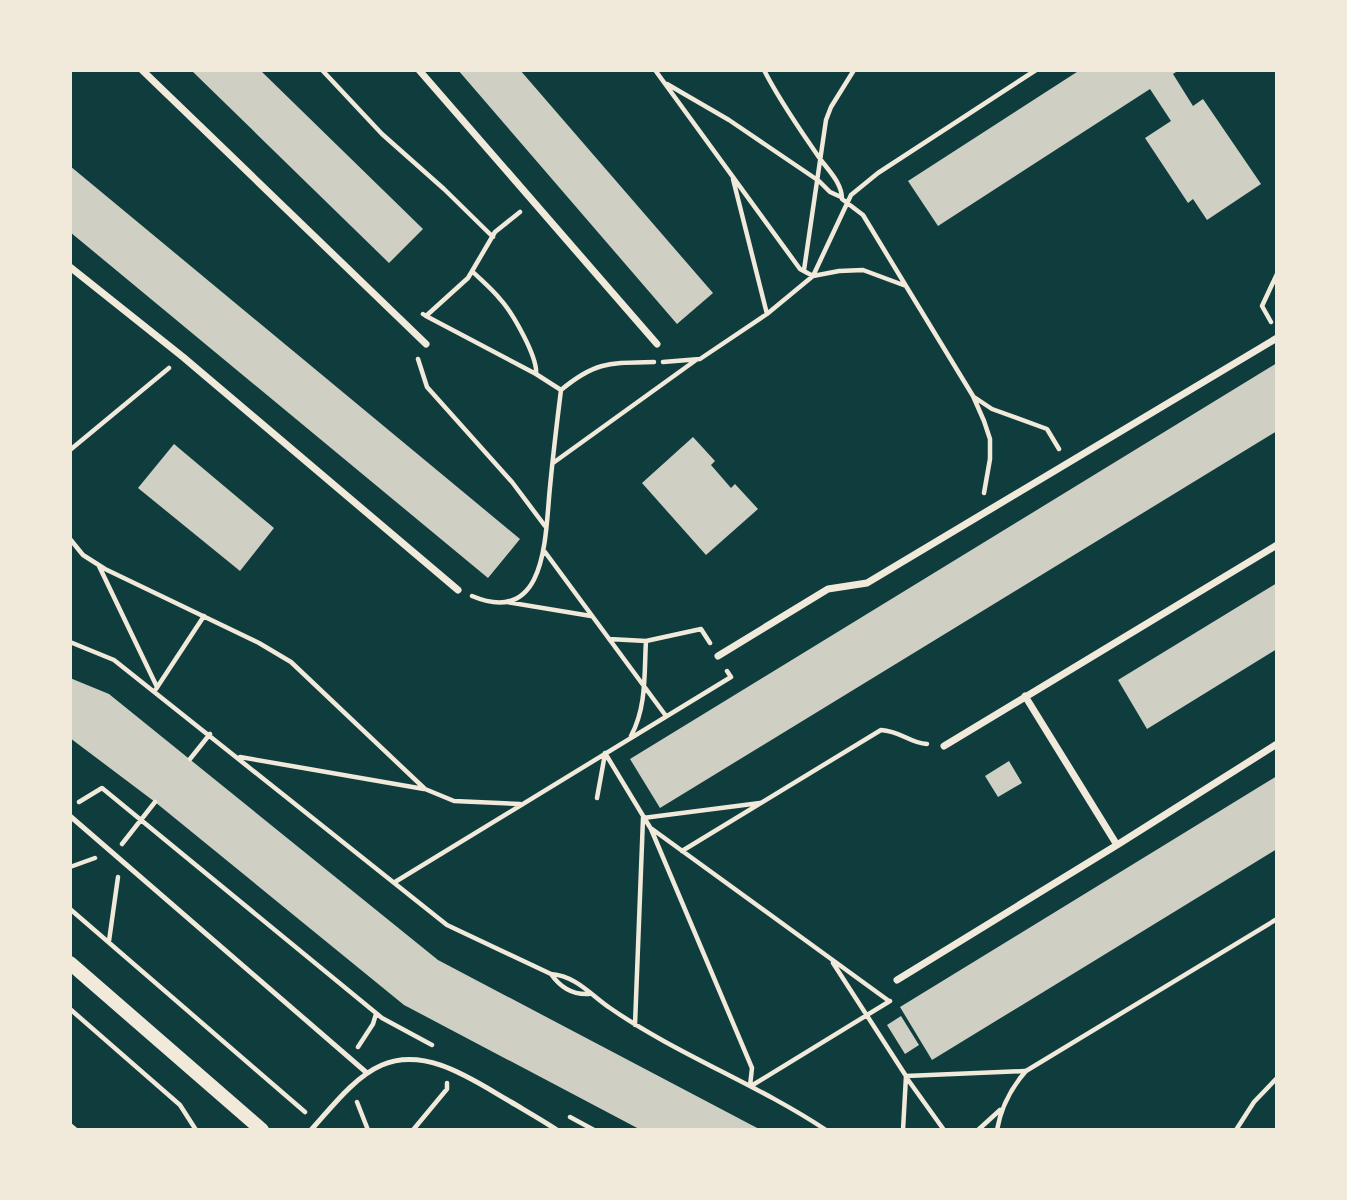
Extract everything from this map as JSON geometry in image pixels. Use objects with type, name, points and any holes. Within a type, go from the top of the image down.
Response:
[{"type":"main road","points":[[70,962],[262,1130]]},
{"type":"street","points":[[142,70],[426,344]]},
{"type":"street","points":[[419,70],[657,344]]},
{"type":"street","points":[[70,267],[183,357],[458,590]]},
{"type":"street","points":[[718,656],[828,589],[867,583],[1277,338]]},
{"type":"street","points":[[943,746],[1277,545]]},
{"type":"street","points":[[1025,696],[1117,845]]},
{"type":"street","points":[[897,980],[1277,744]]},
{"type":"lane","points":[[70,816],[367,1073]]},
{"type":"lane","points":[[312,1130],[367,1073],[384,1064],[403,1061],[437,1064],[471,1079],[557,1130]]},
{"type":"path","points":[[322,70],[382,134],[444,189],[492,237]]},
{"type":"path","points":[[655,70],[804,270],[814,276],[863,270],[906,286]]},
{"type":"path","points":[[764,70],[834,177],[842,199],[863,215],[973,397],[990,439],[987,477],[978,517]]},
{"type":"path","points":[[804,270],[819,181],[820,159],[831,107],[854,70]]},
{"type":"path","points":[[552,464],[697,359],[767,314],[814,276],[852,195],[878,173],[1036,70]]},
{"type":"path","points":[[663,82],[729,120],[819,181],[830,192],[842,197]]},
{"type":"path","points":[[732,175],[767,314]]},
{"type":"path","points":[[533,201],[495,232],[468,278],[409,328],[427,387],[512,482],[546,527]]},
{"type":"path","points":[[472,271],[501,299],[511,313],[536,364],[536,374]]},
{"type":"path","points":[[1277,274],[1262,306],[1277,331]]},
{"type":"path","points":[[426,316],[561,390]]},
{"type":"path","points":[[70,450],[183,357]]},
{"type":"path","points":[[506,602],[527,590],[536,577],[544,551],[561,390],[581,373],[611,363],[697,359]]},
{"type":"path","points":[[973,397],[992,409],[1047,429],[1068,464]]},
{"type":"path","points":[[70,539],[83,555],[99,565],[259,643],[291,662],[425,789]]},
{"type":"path","points":[[544,551],[666,716]]},
{"type":"path","points":[[99,565],[156,689]]},
{"type":"path","points":[[458,590],[485,602],[506,602],[592,616]]},
{"type":"path","points":[[156,689],[204,616]]},
{"type":"path","points":[[395,882],[731,677],[701,629],[646,641],[609,639]]},
{"type":"path","points":[[630,738],[641,710],[646,641]]},
{"type":"path","points":[[70,642],[114,660],[156,689],[447,925],[551,974],[562,975],[582,985],[590,994],[635,1025],[826,1130]]},
{"type":"path","points":[[682,851],[881,730],[896,731],[916,744],[943,746]]},
{"type":"path","points":[[190,759],[210,734]]},
{"type":"path","points":[[597,798],[605,753]]},
{"type":"path","points":[[605,753],[651,829],[751,1068],[750,1086]]},
{"type":"path","points":[[237,756],[425,789],[454,801],[521,804]]},
{"type":"path","points":[[70,799],[77,803],[102,788],[376,1014],[438,1048]]},
{"type":"path","points":[[115,853],[155,802]]},
{"type":"path","points":[[643,818],[763,803]]},
{"type":"path","points":[[635,1025],[643,818]]},
{"type":"path","points":[[651,829],[889,1001],[750,1086]]},
{"type":"path","points":[[70,867],[98,856]]},
{"type":"path","points":[[108,942],[118,874]]},
{"type":"path","points":[[70,909],[318,1123]]},
{"type":"path","points":[[997,1130],[1001,1110],[1016,1082],[1026,1071],[1277,919]]},
{"type":"path","points":[[831,958],[906,1076],[944,1130]]},
{"type":"path","points":[[551,974],[558,984],[578,995],[590,994]]},
{"type":"path","points":[[70,1009],[180,1105],[196,1130]]},
{"type":"path","points":[[349,1058],[365,1039],[376,1014]]},
{"type":"path","points":[[906,1076],[1026,1071]]},
{"type":"path","points":[[903,1130],[906,1076]]},
{"type":"path","points":[[1236,1130],[1254,1102],[1277,1078]]},
{"type":"path","points":[[351,1088],[368,1130]]},
{"type":"path","points":[[413,1130],[447,1089]]},
{"type":"path","points":[[978,1130],[1001,1110]]},
{"type":"path","points":[[570,1117],[594,1130]]},
{"type":"path","points":[[70,1125],[76,1130]]},
{"type":"building","points":[[191,70],[260,70],[423,229],[389,263]]},
{"type":"building","points":[[458,70],[520,70],[713,293],[677,324]]},
{"type":"building","points":[[1080,70],[1179,70],[1173,74],[1193,106],[1203,99],[1261,184],[1207,220],[1193,199],[1188,203],[1145,138],[1171,121],[1150,89],[938,226],[908,181]]},
{"type":"building","points":[[70,166],[520,539],[488,578],[70,232]]},
{"type":"building","points":[[1277,363],[1277,431],[660,808],[630,759]]},
{"type":"building","points":[[693,437],[715,461],[711,465],[731,488],[735,484],[758,509],[706,555],[642,483]]},
{"type":"building","points":[[174,444],[274,528],[240,571],[138,488]]},
{"type":"building","points":[[1277,583],[1277,649],[1147,729],[1118,680]]},
{"type":"building","points":[[70,678],[109,694],[438,960],[761,1130],[641,1130],[404,1005],[155,802],[70,738]]},
{"type":"building","points":[[1009,761],[1022,783],[998,797],[985,776]]},
{"type":"building","points":[[1277,776],[1277,849],[932,1060],[900,1007]]},
{"type":"building","points":[[901,1016],[919,1045],[905,1054],[887,1025]]}]
